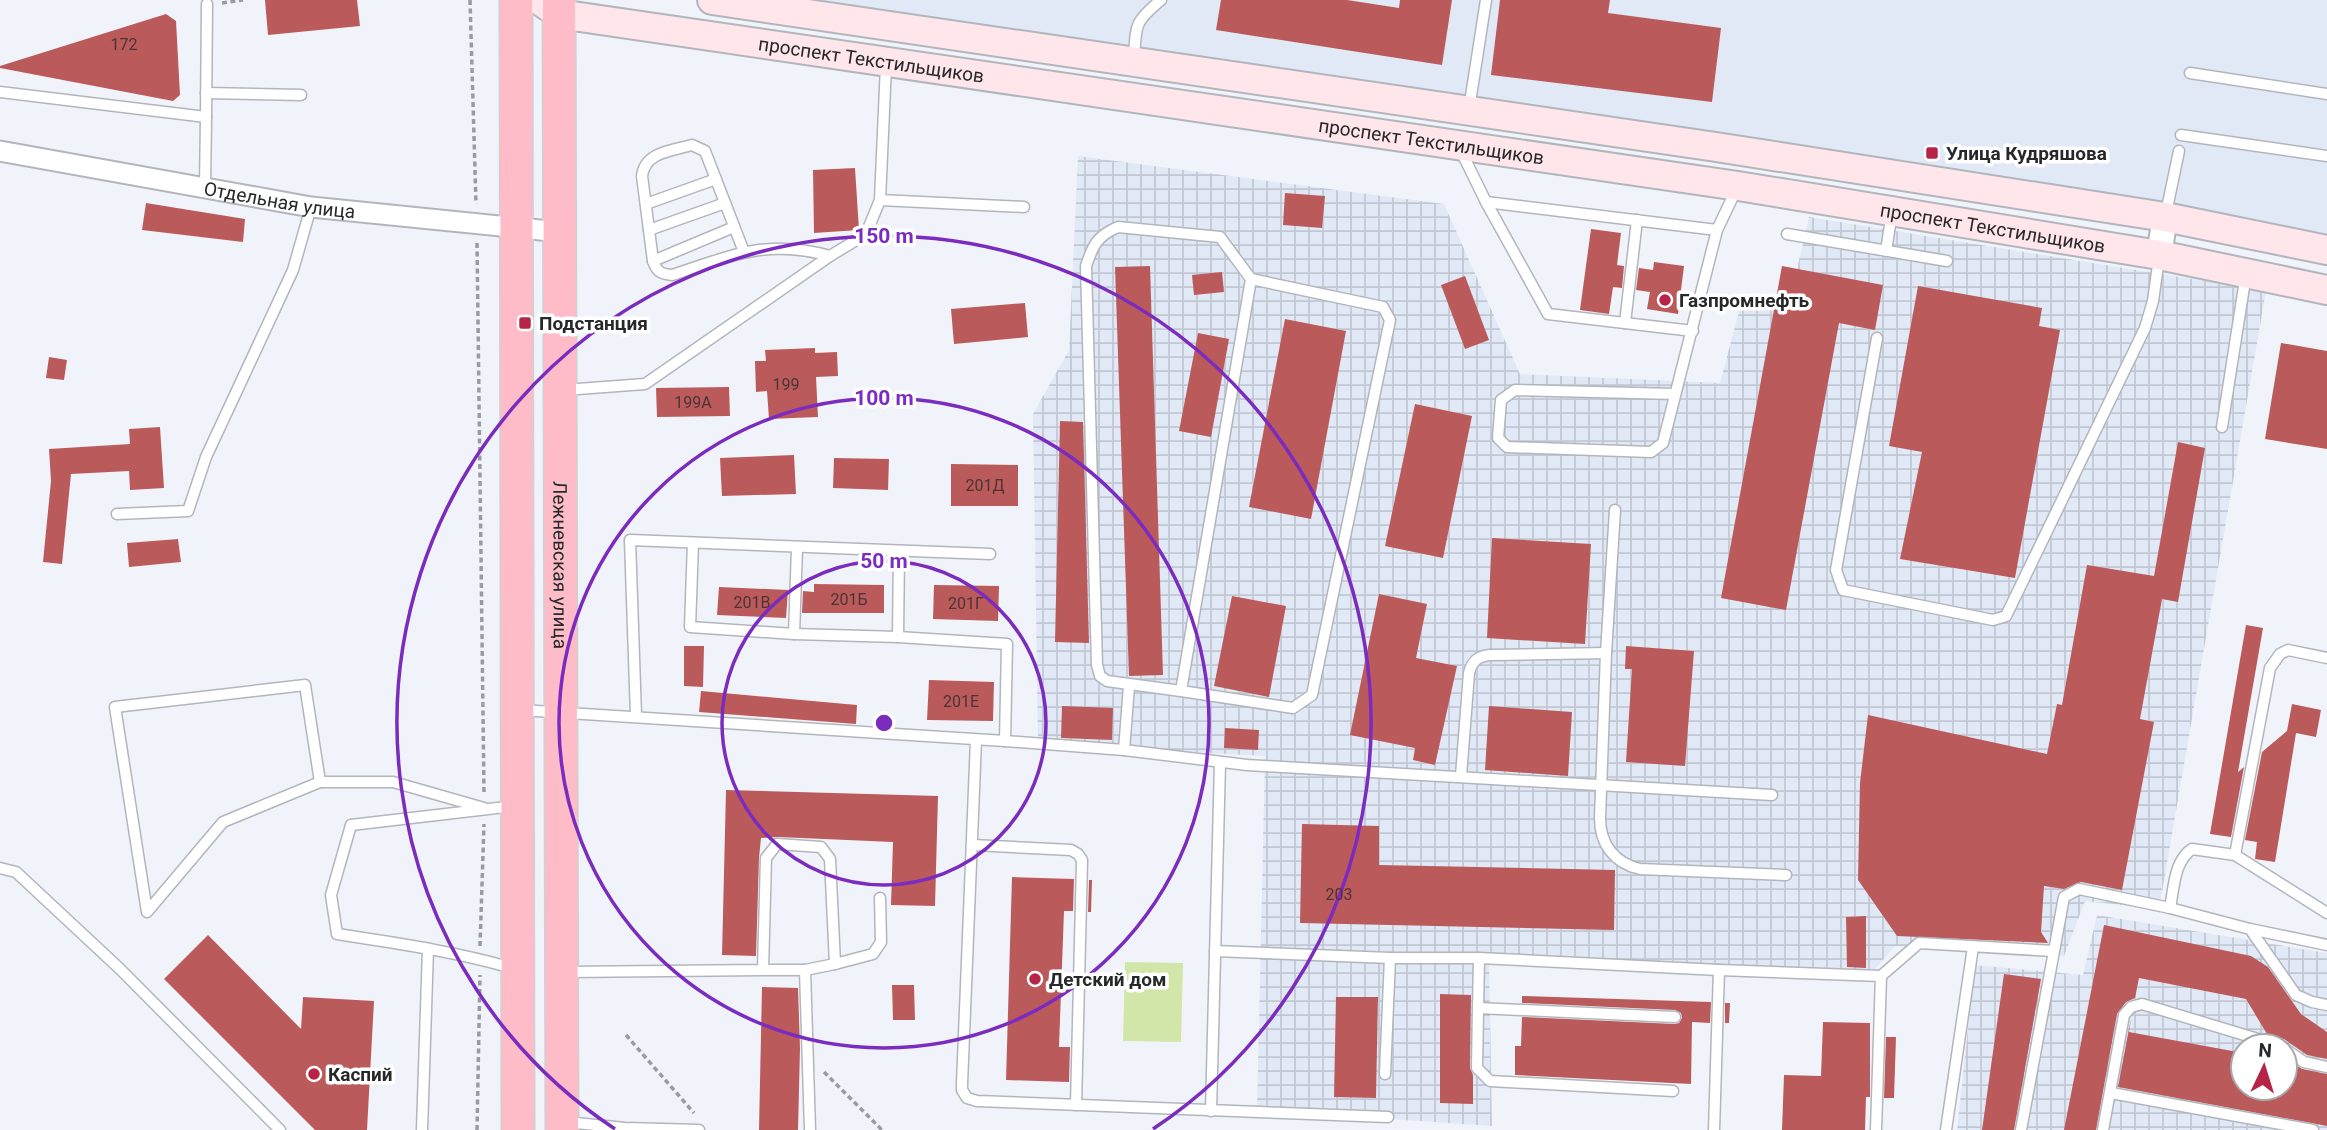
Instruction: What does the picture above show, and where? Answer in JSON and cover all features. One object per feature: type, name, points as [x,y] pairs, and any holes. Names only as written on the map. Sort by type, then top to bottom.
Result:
[{"type":"highway","points":[[516,0],[519,1130]]},
{"type":"highway","name":"Лежневская улица","points":[[552,5],[560,232],[562,1126]]},
{"type":"main road","name":"проспект Текстильщиков","points":[[712,0],[1468,113],[1716,147],[2165,217],[2327,250]]},
{"type":"main road","name":"проспект Текстильщиков","points":[[552,5],[886,61],[1738,186],[2159,256],[2327,290]]},
{"type":"street","name":"Отдельная улица","points":[[0,151],[311,207],[518,230],[560,232]]},
{"type":"street","points":[[2159,256],[2165,217]]},
{"type":"lane","points":[[1134,62],[1136,26],[1143,14],[1161,0]]},
{"type":"lane","points":[[1468,113],[1486,0]]},
{"type":"lane","points":[[205,187],[207,4]]},
{"type":"lane","points":[[561,391],[645,384],[866,234],[880,200],[886,61]]},
{"type":"lane","points":[[2190,73],[2327,94]]},
{"type":"lane","points":[[0,92],[206,117]]},
{"type":"lane","points":[[206,93],[301,95]]},
{"type":"lane","points":[[2181,135],[2327,156]]},
{"type":"lane","points":[[744,252],[705,151],[692,145],[652,156],[643,166],[642,176],[653,261],[662,274],[672,275],[744,252],[774,247],[807,249],[831,256]]},
{"type":"lane","points":[[1458,145],[1486,202],[1548,313],[1693,331]]},
{"type":"lane","points":[[2165,217],[2179,151]]},
{"type":"lane","points":[[646,204],[716,179]]},
{"type":"lane","points":[[1675,394],[1515,390],[1501,400],[1498,438],[1507,447],[1651,452],[1663,443],[1717,230],[1738,186]]},
{"type":"lane","points":[[880,200],[1024,207]]},
{"type":"lane","points":[[1486,202],[1717,230]]},
{"type":"lane","points":[[649,230],[725,203]]},
{"type":"lane","points":[[117,514],[188,511],[206,457],[293,270],[311,207]]},
{"type":"lane","points":[[1886,251],[1892,211]]},
{"type":"lane","points":[[1625,323],[1637,220]]},
{"type":"lane","points":[[653,261],[734,227]]},
{"type":"lane","points":[[1118,227],[1220,237],[1251,279],[1383,307],[1390,320],[1312,695],[1293,708],[1107,681],[1100,676],[1097,665],[1086,266],[1091,250],[1103,234],[1118,227]]},
{"type":"lane","points":[[1787,234],[1947,261]]},
{"type":"lane","points":[[1877,338],[1836,570],[1843,590],[1993,620],[2006,616],[2145,328],[2153,301],[2159,256]]},
{"type":"lane","points":[[2222,427],[2246,274]]},
{"type":"lane","points":[[1181,691],[1251,279]]},
{"type":"lane","points":[[1615,510],[1606,653],[1602,836],[1610,851],[1623,863],[1640,869],[1786,875]]},
{"type":"lane","points":[[636,716],[630,540],[990,554]]},
{"type":"lane","points":[[693,543],[690,627],[1007,644],[1005,741]]},
{"type":"lane","points":[[794,634],[797,548]]},
{"type":"lane","points":[[898,637],[899,551]]},
{"type":"lane","points":[[2235,855],[2270,668],[2280,654],[2288,650],[2327,658]]},
{"type":"lane","points":[[1461,776],[1469,673],[1474,662],[1490,654],[1606,653]]},
{"type":"lane","points":[[320,782],[304,685],[115,707],[147,912],[223,822],[320,782],[393,782],[484,808]]},
{"type":"lane","points":[[1124,750],[1129,685]]},
{"type":"lane","points":[[517,709],[1124,750],[1220,763],[1772,795]]},
{"type":"lane","points":[[976,740],[962,1090],[964,1094],[972,1100],[1388,1117]]},
{"type":"lane","points":[[1210,1111],[1220,763]]},
{"type":"lane","points":[[518,806],[351,825],[331,895],[337,934],[480,959],[518,970]]},
{"type":"lane","points":[[763,970],[766,858],[777,844],[821,847],[831,859],[835,964]]},
{"type":"lane","points":[[973,845],[1071,850],[1082,860],[1076,1105]]},
{"type":"lane","points":[[2170,908],[2180,860],[2192,849],[2235,855],[2327,914]]},
{"type":"lane","points":[[0,868],[16,872],[110,961],[279,1130]]},
{"type":"lane","points":[[2021,1130],[2064,897],[2079,889],[2327,945]]},
{"type":"lane","points":[[562,972],[805,970],[835,964],[873,954],[881,942],[880,898]]},
{"type":"lane","points":[[2250,929],[2296,995],[2327,1005]]},
{"type":"lane","points":[[1215,951],[1390,958],[1479,958],[1881,975],[1919,943],[2053,951]]},
{"type":"lane","points":[[1946,1130],[1973,947]]},
{"type":"lane","points":[[422,1130],[428,949]]},
{"type":"lane","points":[[1385,1074],[1390,958]]},
{"type":"lane","points":[[1479,958],[1477,1068],[1490,1081],[1673,1091]]},
{"type":"lane","points":[[805,970],[810,1130]]},
{"type":"lane","points":[[1714,1130],[1719,970]]},
{"type":"lane","points":[[1876,1130],[1881,975]]},
{"type":"lane","points":[[2103,1130],[2124,1015],[2132,1007],[2142,1004],[2234,1032]]},
{"type":"lane","points":[[1478,1008],[1675,1017]]},
{"type":"lane","points":[[2299,1058],[2327,1067]]},
{"type":"lane","points":[[2111,1093],[2313,1130]]},
{"type":"lane","points":[[562,1126],[608,1128],[699,1125]]},
{"type":"path","points":[[207,4],[243,0]]},
{"type":"path","points":[[470,0],[477,225],[484,808],[477,1130]]},
{"type":"path","points":[[626,1035],[699,1125]]},
{"type":"path","points":[[808,1055],[882,1130]]},
{"type":"shaded area","points":[[778,0],[2327,0],[2327,249]]},
{"type":"shaded area","points":[[1078,156],[1444,204],[1520,374],[1720,383],[1742,300],[1789,304],[1809,217],[2266,291],[2159,909],[2085,901],[2064,956],[1895,946],[1869,976],[1489,958],[1492,1126],[1257,1110],[1265,756],[1038,744],[1033,414],[1069,350]]},
{"type":"shaded area","points":[[2097,915],[2327,953],[2327,1130],[1957,1130],[1975,965],[2083,975]]},
{"type":"green space","points":[[1125,962],[1183,963],[1181,1042],[1123,1041]]},
{"type":"building","points":[[265,0],[357,0],[360,26],[268,35]]},
{"type":"building","points":[[1221,0],[1347,0],[1399,8],[1400,0],[1452,0],[1442,65],[1216,30]]},
{"type":"building","points":[[1500,0],[1610,0],[1608,13],[1721,28],[1712,102],[1491,75]]},
{"type":"building","points":[[166,14],[176,21],[180,95],[173,101],[0,68],[0,66]]},
{"type":"building","points":[[855,168],[859,230],[814,233],[813,170]]},
{"type":"building","points":[[1285,193],[1325,196],[1322,228],[1283,225]]},
{"type":"building","points":[[146,203],[245,219],[243,242],[142,230]]},
{"type":"building","points":[[1591,229],[1621,233],[1617,265],[1624,266],[1622,288],[1613,287],[1609,314],[1580,310]]},
{"type":"building","points":[[1654,262],[1684,266],[1678,314],[1647,309],[1650,292],[1636,290],[1639,268],[1653,270]]},
{"type":"building","points":[[1150,266],[1163,675],[1129,676],[1115,267]]},
{"type":"building","points":[[1782,266],[1883,285],[1875,330],[1839,323],[1786,610],[1721,598]]},
{"type":"building","points":[[1222,272],[1224,292],[1194,295],[1192,275]]},
{"type":"building","points":[[1465,276],[1489,340],[1465,349],[1441,285]]},
{"type":"building","points":[[1918,286],[2042,308],[2039,326],[2060,330],[2015,578],[1900,559],[1922,452],[1889,446]]},
{"type":"building","points":[[1025,303],[1028,337],[954,344],[951,309]]},
{"type":"building","points":[[1285,319],[1346,331],[1311,519],[1249,507]]},
{"type":"building","points":[[1198,333],[1229,339],[1211,437],[1179,431]]},
{"type":"building","points":[[2281,343],[2327,351],[2327,449],[2265,439]]},
{"type":"building","points":[[815,348],[815,353],[837,352],[838,376],[816,377],[818,417],[769,419],[767,391],[756,392],[755,361],[766,361],[765,350]]},
{"type":"building","points":[[49,357],[67,360],[64,380],[46,378]]},
{"type":"building","points":[[729,387],[730,416],[657,417],[656,388]]},
{"type":"building","points":[[1415,404],[1472,416],[1443,558],[1385,546]]},
{"type":"building","points":[[1060,421],[1083,422],[1089,643],[1055,642]]},
{"type":"building","points":[[160,427],[164,488],[130,490],[129,471],[71,474],[62,564],[43,562],[51,481],[49,449],[130,444],[129,429]]},
{"type":"building","points":[[2178,442],[2205,448],[2178,602],[2162,599],[2140,719],[2154,722],[2122,890],[2081,882],[2064,889],[2044,886],[2041,932],[2048,943],[1897,936],[1858,880],[1860,783],[1868,715],[2047,754],[2057,704],[2062,705],[2087,565],[2154,576]]},
{"type":"building","points":[[794,455],[796,494],[722,496],[720,458]]},
{"type":"building","points":[[834,458],[889,459],[888,490],[833,488]]},
{"type":"building","points":[[951,464],[1018,465],[1018,506],[951,506]]},
{"type":"building","points":[[1492,538],[1591,544],[1585,644],[1487,638]]},
{"type":"building","points":[[178,539],[181,562],[129,567],[127,543]]},
{"type":"building","points":[[814,584],[884,585],[884,613],[802,613],[803,591],[814,592]]},
{"type":"building","points":[[934,585],[999,586],[998,621],[933,619]]},
{"type":"building","points":[[719,587],[788,590],[786,618],[717,615]]},
{"type":"building","points":[[1379,594],[1427,604],[1416,658],[1457,666],[1435,765],[1413,760],[1415,748],[1350,735]]},
{"type":"building","points":[[1232,596],[1286,606],[1269,697],[1214,686]]},
{"type":"building","points":[[2246,625],[2263,628],[2238,772],[2244,767],[2231,837],[2210,834]]},
{"type":"building","points":[[684,646],[704,646],[703,687],[684,686]]},
{"type":"building","points":[[1626,646],[1694,651],[1685,766],[1626,762],[1632,669],[1625,669]]},
{"type":"building","points":[[929,680],[994,682],[993,721],[927,720]]},
{"type":"building","points":[[701,691],[857,705],[856,724],[699,712]]},
{"type":"building","points":[[2292,704],[2321,710],[2316,737],[2296,733],[2275,862],[2255,859],[2257,842],[2245,840],[2262,752],[2287,731]]},
{"type":"building","points":[[1062,706],[1113,708],[1112,740],[1061,738]]},
{"type":"building","points":[[1489,706],[1572,712],[1568,776],[1485,770]]},
{"type":"building","points":[[1225,728],[1259,730],[1258,750],[1224,748]]},
{"type":"building","points":[[726,790],[938,796],[935,906],[891,905],[893,842],[761,838],[756,956],[722,955]]},
{"type":"building","points":[[1302,824],[1379,826],[1379,865],[1615,870],[1614,930],[1300,923]]},
{"type":"building","name":"Детский дом","points":[[1012,877],[1074,879],[1073,911],[1064,911],[1059,1047],[1070,1047],[1069,1082],[1006,1080]]},
{"type":"building","points":[[1089,880],[1092,880],[1091,912],[1088,912]]},
{"type":"building","points":[[1866,916],[1866,968],[1847,967],[1846,917]]},
{"type":"building","points":[[2104,925],[2251,956],[2268,967],[2301,1014],[2327,1032],[2327,1059],[2307,1055],[2299,1049],[2299,1032],[2266,1032],[2246,999],[2139,978],[2135,998],[2126,1002],[2117,1014],[2096,1130],[2064,1130]]},
{"type":"building","name":"Каспий","points":[[208,935],[301,1029],[303,997],[374,1001],[367,1130],[315,1130],[164,979]]},
{"type":"building","points":[[2004,974],[2041,979],[2014,1130],[1982,1130]]},
{"type":"building","points":[[892,985],[914,985],[915,1020],[893,1020]]},
{"type":"building","points":[[762,987],[798,988],[798,1130],[759,1130]]},
{"type":"building","points":[[1440,994],[1471,995],[1470,1068],[1473,1075],[1473,1104],[1440,1103]]},
{"type":"building","points":[[1522,996],[1711,1002],[1710,1023],[1692,1022],[1691,1084],[1515,1075],[1515,1046],[1521,1046],[1522,1017],[1675,1024],[1682,1018],[1681,1013],[1675,1010],[1522,1003]]},
{"type":"building","points":[[1336,997],[1378,997],[1376,1098],[1334,1097]]},
{"type":"building","points":[[1725,1003],[1730,1003],[1729,1023],[1725,1023]]},
{"type":"building","points":[[2131,1018],[2129,1032],[2229,1050],[2229,1102],[2299,1102],[2299,1067],[2327,1074],[2327,1126],[2118,1087]]},
{"type":"building","points":[[1823,1022],[1870,1023],[1870,1097],[1866,1097],[1865,1130],[1782,1130],[1784,1075],[1821,1076]]},
{"type":"building","points":[[1886,1037],[1896,1037],[1894,1098],[1884,1098]]},
{"type":"place","name":"Улица Кудряшова","points":[[1932,153]]},
{"type":"place","name":"Газпромнефть","points":[[1665,300]]},
{"type":"place","name":"Подстанция","points":[[525,323]]},
{"type":"place","name":"Детский дом","points":[[1035,979]]},
{"type":"place","name":"Каспий","points":[[314,1074]]}]
